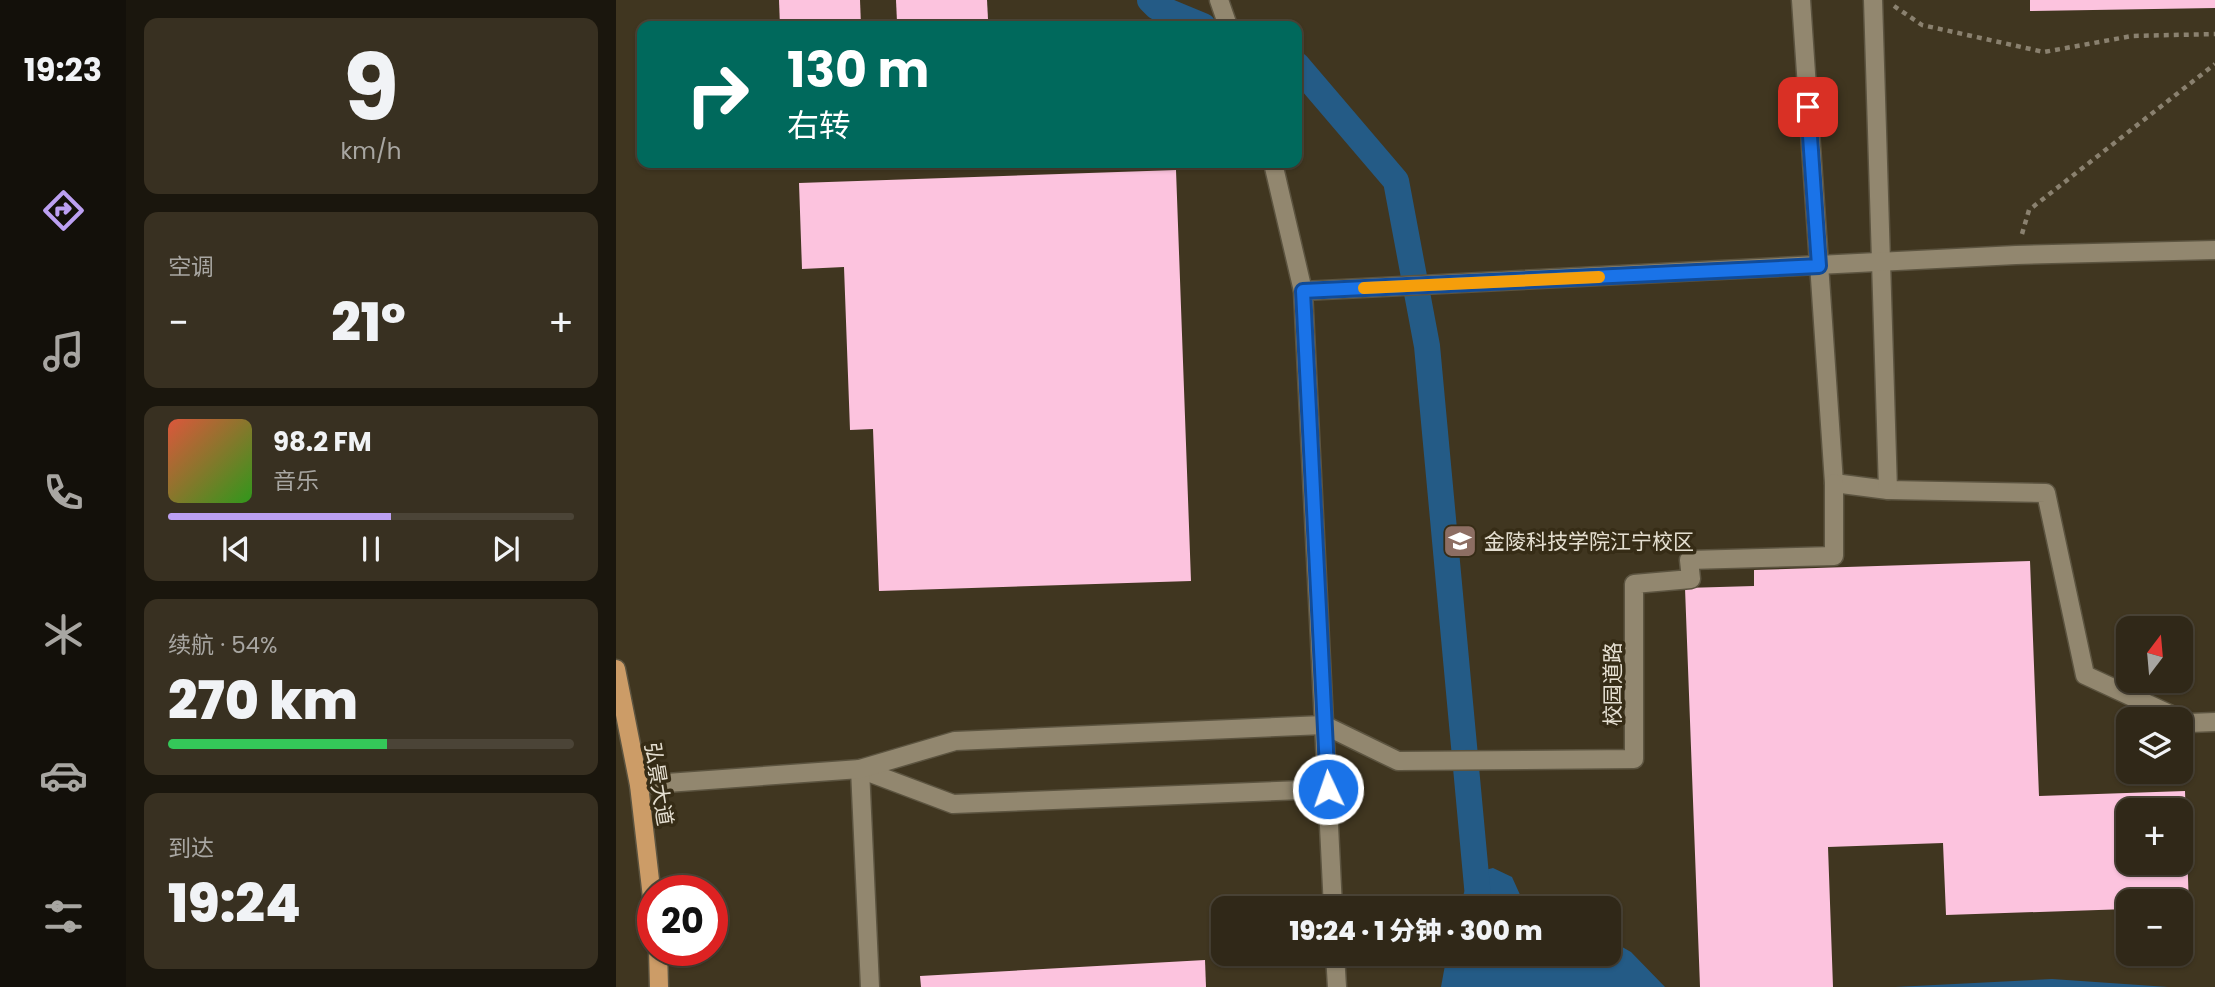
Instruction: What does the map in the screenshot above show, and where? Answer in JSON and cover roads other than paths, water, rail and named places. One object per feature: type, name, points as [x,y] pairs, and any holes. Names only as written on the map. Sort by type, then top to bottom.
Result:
[{"type":"main road","name":"弘景大道","points":[[616,669],[639,785],[649,875]]},
{"type":"main road","points":[[658,966],[659,987]]},
{"type":"street","points":[[1219,0],[1226,21]]},
{"type":"street","name":"校园道路","points":[[1324,725],[1398,761],[1634,758],[1634,584],[1691,579],[1689,560],[1833,556],[1834,483],[1801,0]]},
{"type":"street","points":[[1874,0],[1888,490]]},
{"type":"street","points":[[1274,168],[1303,291],[1332,896]]},
{"type":"street","points":[[1303,291],[2016,255],[2215,250]]},
{"type":"street","points":[[1834,483],[1888,490],[2046,493],[2085,676],[2153,707]]},
{"type":"street","points":[[2193,723],[2215,722]]},
{"type":"street","points":[[639,785],[860,769],[955,741],[1324,725]]},
{"type":"street","points":[[860,769],[953,804],[1328,789]]},
{"type":"street","points":[[860,769],[870,987]]},
{"type":"street","points":[[1336,966],[1337,987]]},
{"type":"water","points":[[1493,868],[1512,877],[1521,896],[1463,896],[1474,878]]},
{"type":"water","points":[[1621,946],[1631,952],[1665,987],[1441,987],[1445,966],[1621,966]]},
{"type":"water","points":[[2052,979],[2168,987],[1895,987]]},
{"type":"waterway","points":[[1150,0],[1157,7],[1191,21]]},
{"type":"waterway","points":[[1302,71],[1396,181],[1427,346],[1478,896]]},
{"type":"place","name":"金陵科技学院江宁校区","points":[[1460,541]]}]
